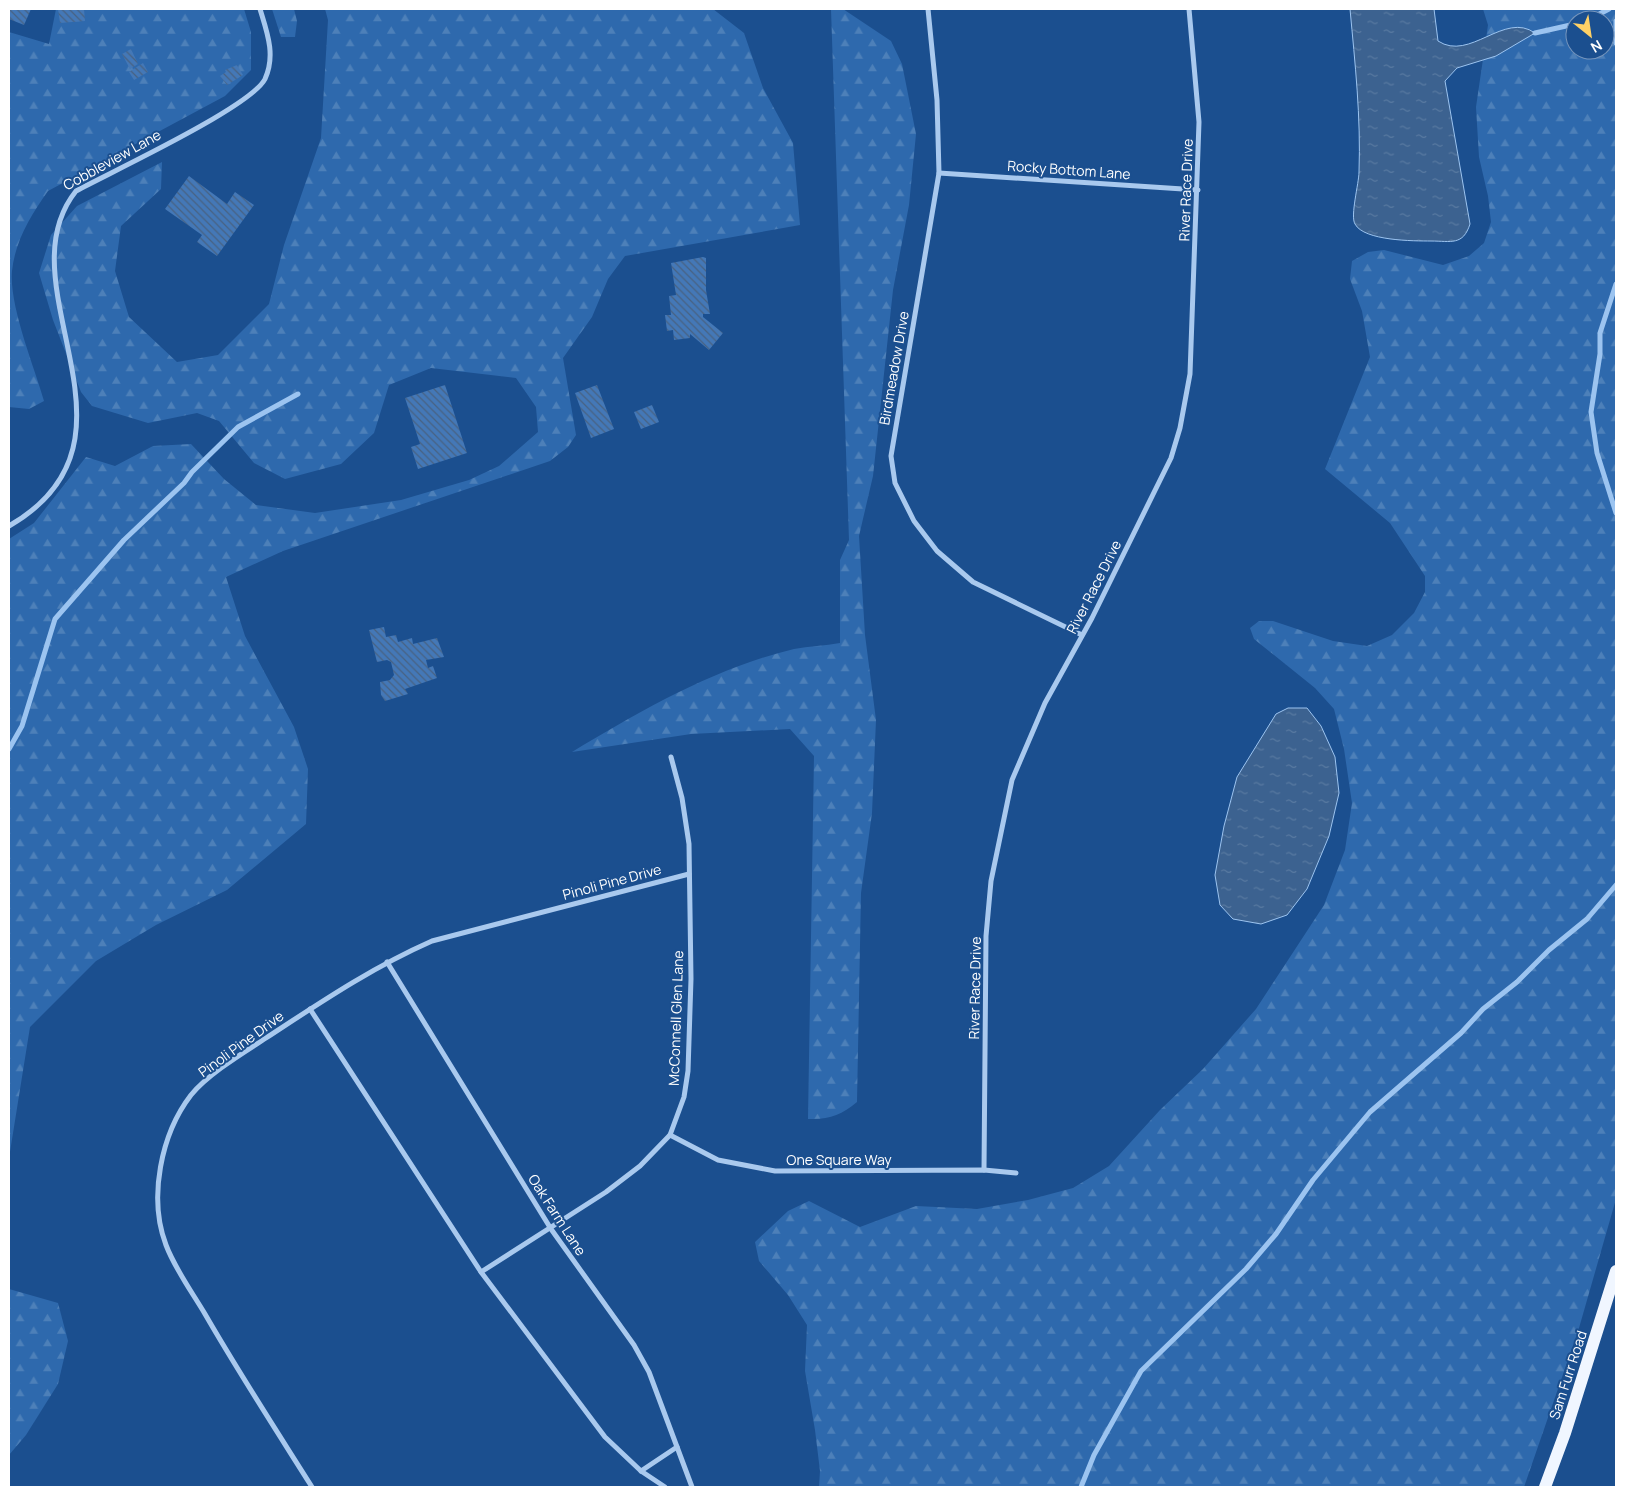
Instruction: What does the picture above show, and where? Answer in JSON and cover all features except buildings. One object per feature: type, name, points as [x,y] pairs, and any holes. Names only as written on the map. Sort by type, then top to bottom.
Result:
[{"type":"main road","name":"Sam Furr Road","points":[[1545,1487],[1565,1433],[1616,1271]]},
{"type":"street","name":"Cobbleview Lane","points":[[65,198],[224,112],[254,91],[264,81],[270,59],[271,45],[260,9]]},
{"type":"street","name":"Birdmeadow Drive","points":[[928,9],[937,100],[939,173],[891,456],[895,483],[914,521],[937,551],[973,582],[1082,635]]},
{"type":"street","name":"River Race Drive","points":[[984,1170],[986,936],[991,881],[1012,780],[1044,704],[1082,635],[1171,458],[1180,428],[1190,374],[1199,122],[1189,9]]},
{"type":"street","name":"Rocky Bottom Lane","points":[[939,173],[1198,190]]},
{"type":"street","points":[[9,526],[29,512],[41,499],[52,484],[61,458]]},
{"type":"street","name":"McConnell Glen Lane","points":[[481,1272],[606,1192],[640,1166],[670,1135],[684,1097],[688,1071],[691,979],[689,874],[685,814],[671,757]]},
{"type":"street","name":"Pinoli Pine Drive","points":[[312,1487],[220,1340],[166,1246],[159,1220],[158,1190],[170,1132],[192,1094],[229,1063],[350,982],[432,941],[689,874]]},
{"type":"street","name":"Oak Farm Lane","points":[[387,962],[550,1229],[634,1345],[648,1372],[692,1487]]},
{"type":"street","points":[[310,1009],[481,1272],[605,1436],[641,1471],[665,1487]]},
{"type":"street","name":"One Square Way","points":[[670,1135],[718,1160],[775,1172],[984,1170],[1016,1173]]},
{"type":"street","points":[[641,1471],[677,1447]]},
{"type":"green space","points":[[56,9],[244,9],[251,32],[251,70],[225,96],[48,191],[42,200],[20,239],[12,271],[14,301],[18,318],[44,401],[29,409],[9,407],[9,32],[49,44]]},
{"type":"green space","points":[[272,9],[294,9],[297,21],[295,37],[281,37]]},
{"type":"green space","points":[[325,9],[713,9],[744,33],[763,88],[793,143],[800,225],[625,256],[608,279],[592,317],[563,358],[576,435],[568,447],[550,461],[283,551],[226,577],[245,636],[294,727],[308,769],[306,824],[227,890],[156,925],[96,961],[30,1027],[9,1158],[9,539],[34,523],[86,457],[115,466],[153,446],[191,444],[224,479],[256,505],[315,513],[401,500],[469,480],[499,466],[538,432],[536,407],[516,378],[431,368],[389,385],[374,433],[341,464],[285,479],[254,463],[219,421],[197,413],[148,423],[92,406],[81,392],[53,320],[39,273],[51,235],[77,206],[162,162],[161,189],[121,226],[115,271],[129,317],[177,362],[218,355],[269,304],[284,245],[321,138],[328,20]]},
{"type":"green space","points":[[831,9],[843,9],[891,41],[902,64],[916,134],[909,205],[893,290],[873,476],[859,536],[865,635],[876,720],[872,813],[861,893],[857,1102],[834,1116],[822,1119],[808,1119],[814,756],[790,729],[691,734],[572,752],[652,706],[736,667],[794,649],[840,643],[840,560],[849,540]]},
{"type":"green space","points":[[1483,9],[1616,9],[1616,1199],[1579,1328],[1524,1487],[819,1487],[820,1471],[805,1371],[807,1325],[788,1295],[759,1261],[755,1242],[788,1211],[809,1201],[860,1227],[916,1206],[977,1209],[1028,1200],[1073,1188],[1109,1166],[1160,1110],[1203,1069],[1256,1009],[1324,905],[1345,850],[1352,803],[1344,749],[1334,709],[1315,688],[1254,639],[1250,628],[1259,621],[1273,621],[1333,641],[1367,646],[1392,635],[1414,613],[1425,592],[1425,576],[1390,523],[1325,469],[1370,357],[1362,311],[1350,279],[1352,261],[1368,252],[1384,250],[1443,265],[1469,256],[1484,243],[1491,222],[1488,196],[1479,157],[1476,107],[1488,25]]},
{"type":"green space","points":[[9,1289],[58,1303],[68,1341],[58,1384],[26,1435],[9,1455]]},
{"type":"water","points":[[1350,9],[1434,9],[1438,41],[1450,46],[1462,46],[1511,28],[1523,28],[1535,33],[1496,56],[1457,68],[1445,81],[1470,224],[1464,236],[1460,239],[1455,241],[1413,241],[1390,239],[1368,234],[1360,230],[1355,224],[1354,214],[1359,172],[1359,131]]},
{"type":"water","points":[[1288,708],[1307,708],[1321,726],[1335,757],[1339,793],[1329,836],[1307,889],[1287,915],[1261,924],[1233,919],[1220,905],[1215,875],[1224,826],[1237,777],[1276,714]]},
{"type":"waterway","points":[[1616,21],[1616,43]]},
{"type":"waterway","points":[[1535,33],[1565,26]]},
{"type":"waterway","points":[[1616,284],[1600,333],[1600,354],[1591,412],[1597,453],[1616,513]]},
{"type":"waterway","points":[[9,749],[22,726],[55,619],[124,540],[184,483],[192,472],[238,427],[298,394]]},
{"type":"waterway","points":[[1081,1487],[1094,1455],[1141,1371],[1246,1269],[1276,1234],[1313,1180],[1370,1112],[1461,1033],[1483,1009],[1517,982],[1549,950],[1587,919],[1616,885]]}]
